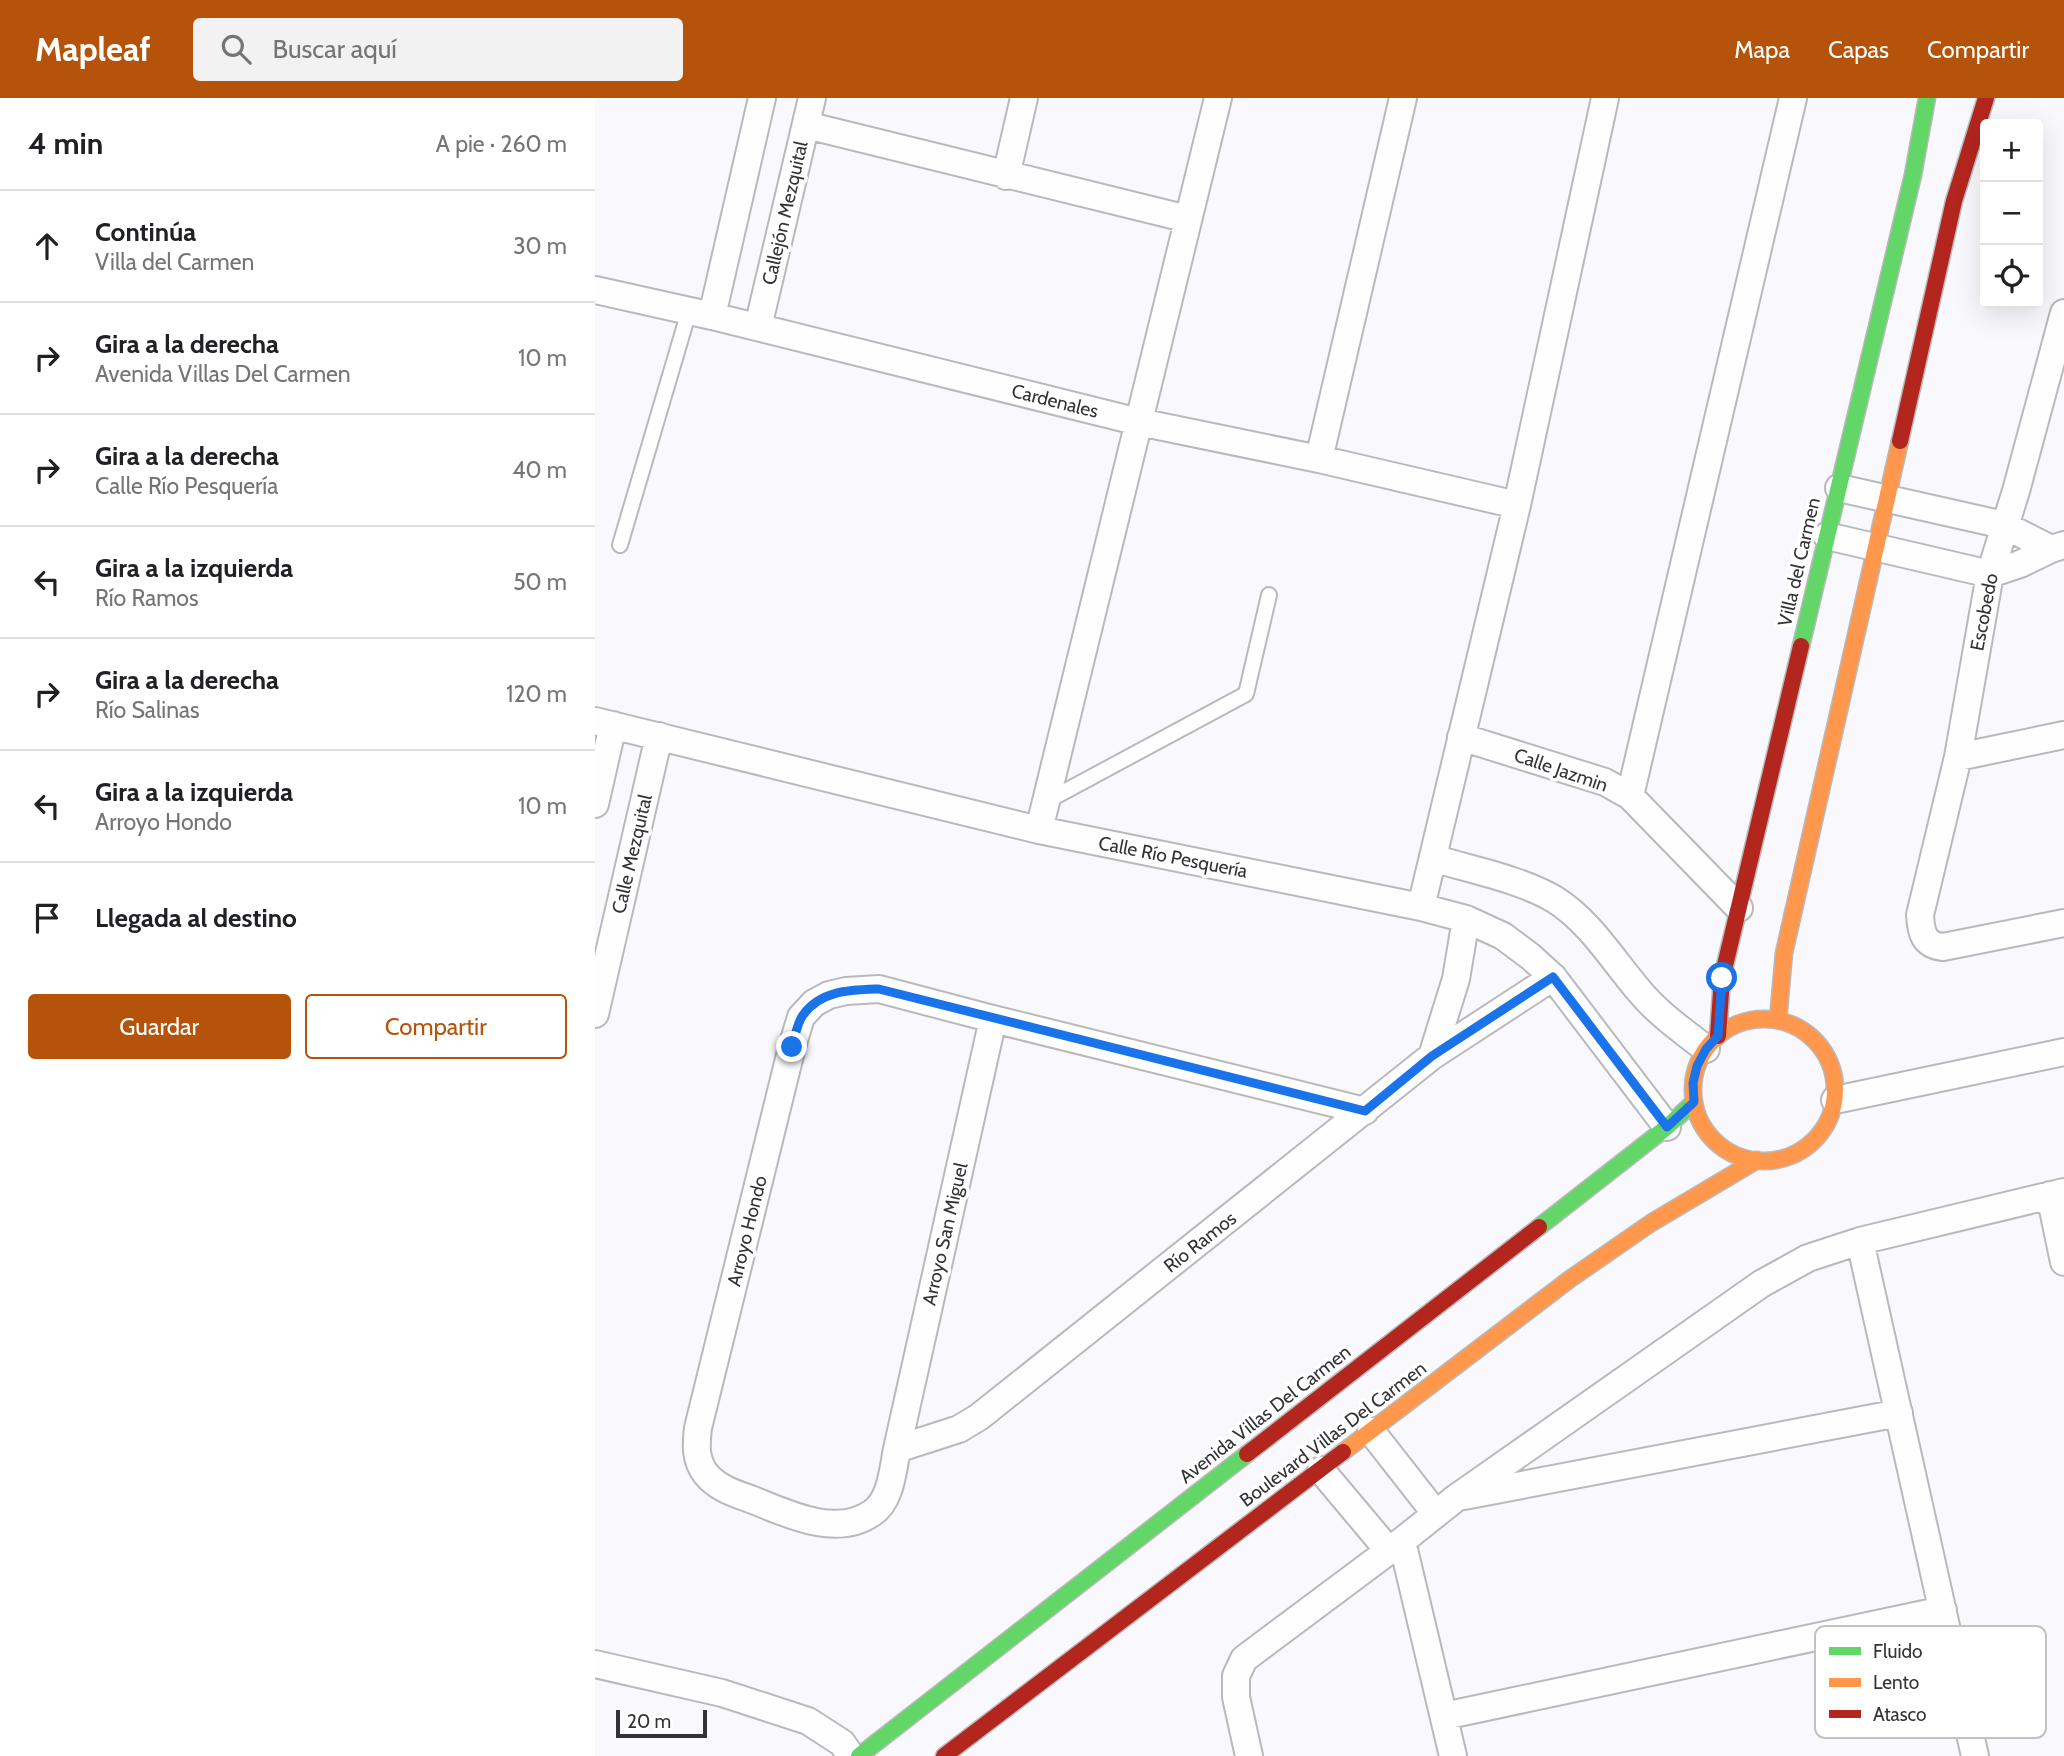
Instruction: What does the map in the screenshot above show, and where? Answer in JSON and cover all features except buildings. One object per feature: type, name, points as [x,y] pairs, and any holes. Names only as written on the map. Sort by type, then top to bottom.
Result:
[{"type":"street","points":[[700,313],[762,98]]},
{"type":"street","name":"Callejón Mezquital","points":[[758,327],[812,98]]},
{"type":"street","points":[[1006,176],[1024,98]]},
{"type":"street","points":[[1039,830],[1218,98]]},
{"type":"street","points":[[1319,459],[1403,98]]},
{"type":"street","points":[[1421,907],[1517,505],[1605,98]]},
{"type":"street","points":[[1630,796],[1793,98]]},
{"type":"street","name":"Villa del Carmen","points":[[1694,1102],[1695,1074],[1712,1042],[1722,978],[1913,175],[1927,98]]},
{"type":"street","points":[[1777,1020],[1784,953],[1875,547],[1954,201],[1986,98]]},
{"type":"street","points":[[806,125],[1188,219]]},
{"type":"street","name":"Cardenales","points":[[595,290],[758,327],[1139,422],[1319,459],[1517,505]]},
{"type":"street","name":"Escobedo","points":[[2064,313],[2061,338],[1990,574],[1958,757],[1920,915],[1920,928],[1926,941],[1933,946],[1943,947],[2064,923]]},
{"type":"street","points":[[1839,488],[2004,525],[2057,547]]},
{"type":"street","points":[[1827,536],[1990,574],[2057,547]]},
{"type":"street","points":[[595,804],[604,723]]},
{"type":"street","name":"Calle Río Pesquería","points":[[604,723],[1039,830],[1421,907],[1466,919],[1503,936],[1553,977],[1667,1127]]},
{"type":"street","points":[[1958,757],[2064,735]]},
{"type":"street","name":"Calle Mezquital","points":[[595,1014],[659,736]]},
{"type":"street","name":"Calle Jazmin","points":[[1461,737],[1605,782],[1630,796],[1739,908]]},
{"type":"street","points":[[1433,858],[1523,886],[1554,899],[1580,919],[1664,1017],[1712,1042],[1734,1026],[1751,1020],[1777,1020],[1810,1035],[1823,1048],[1833,1073],[1835,1100],[1826,1125],[1808,1146],[1793,1155],[1776,1160],[1739,1156],[1716,1141],[1699,1120],[1694,1102]]},
{"type":"street","points":[[1432,1056],[1457,979],[1466,919]]},
{"type":"street","name":"Río Ramos","points":[[898,1449],[935,1439],[979,1417],[1432,1056],[1553,977]]},
{"type":"street","name":"Arroyo Hondo","points":[[898,1449],[882,1504],[872,1514],[849,1521],[828,1523],[803,1520],[722,1488],[707,1476],[695,1446],[801,1017],[814,1003],[829,995],[879,989],[993,1019]]},
{"type":"street","points":[[993,1019],[1365,1111]]},
{"type":"street","name":"Arroyo San Miguel","points":[[898,1449],[993,1019]]},
{"type":"street","points":[[1835,1100],[2064,1052]]},
{"type":"street","name":"Avenida Villas Del Carmen","points":[[859,1756],[1667,1127],[1694,1102]]},
{"type":"street","name":"Boulevard Villas Del Carmen","points":[[944,1756],[1570,1279],[1651,1223],[1757,1160]]},
{"type":"street","points":[[1249,1756],[1236,1697],[1236,1676],[1244,1659],[1446,1506],[1762,1284],[1808,1258],[1860,1241],[2057,1193],[2064,1262]]},
{"type":"street","points":[[1860,1241],[1947,1626]]},
{"type":"street","points":[[1446,1506],[1899,1413]]},
{"type":"street","points":[[1371,1431],[1446,1506]]},
{"type":"street","points":[[1321,1470],[1395,1546],[1453,1756]]},
{"type":"street","points":[[1868,1626],[1943,1610]]},
{"type":"street","points":[[1444,1716],[1815,1637]]},
{"type":"street","points":[[595,1664],[722,1693],[789,1714],[827,1732],[842,1743],[851,1756]]},
{"type":"street","points":[[1971,1738],[1975,1756]]},
{"type":"lane","points":[[620,545],[700,313]]},
{"type":"lane","points":[[1046,802],[1245,694],[1269,595]]},
{"type":"traffic: fast","points":[[1801,646],[1913,175],[1927,98]]},
{"type":"traffic: fast","points":[[1539,1227],[1667,1127],[1694,1102]]},
{"type":"traffic: fast","points":[[859,1756],[1247,1454]]},
{"type":"traffic: slow","points":[[1778,1020],[1784,953],[1900,441]]},
{"type":"traffic: slow","points":[[1764,1019],[1791,1025],[1814,1040],[1829,1063],[1835,1090],[1829,1117],[1814,1140],[1791,1155],[1764,1161],[1737,1155],[1714,1140],[1699,1117],[1693,1090],[1699,1063],[1714,1040],[1737,1025],[1764,1019]]},
{"type":"traffic: slow","points":[[1343,1452],[1570,1279],[1651,1223],[1757,1160]]},
{"type":"traffic: jam","points":[[1900,441],[1954,201],[1986,98]]},
{"type":"traffic: jam","points":[[1718,1036],[1722,978],[1801,646]]},
{"type":"traffic: jam","points":[[1247,1454],[1539,1227]]},
{"type":"traffic: jam","points":[[944,1756],[1343,1452]]},
{"type":"route","points":[[792,1047],[801,1017],[814,1003],[829,995],[846,991],[879,989],[1365,1111],[1432,1056],[1553,977],[1667,1127],[1694,1102],[1693,1083],[1697,1066],[1706,1049],[1718,1036],[1722,978]]}]
